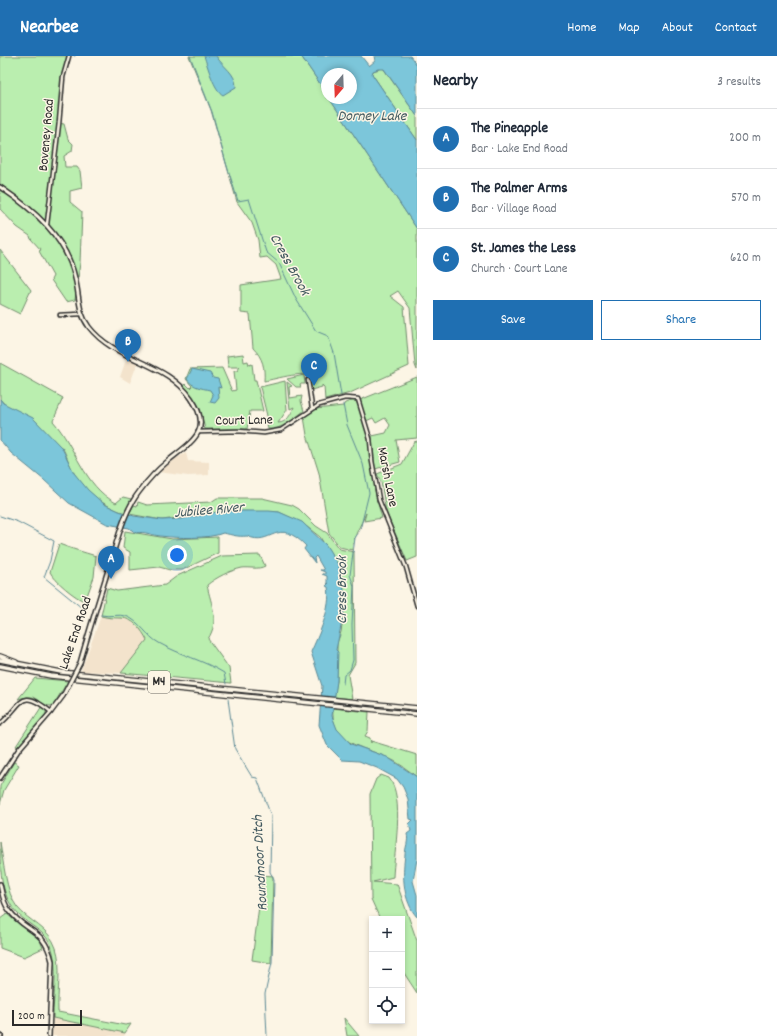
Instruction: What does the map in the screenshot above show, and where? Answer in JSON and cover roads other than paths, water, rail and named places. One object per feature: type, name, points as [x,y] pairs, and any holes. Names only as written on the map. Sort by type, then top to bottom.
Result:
[{"type":"highway","name":"M4","points":[[0,656],[32,667]]},
{"type":"highway","name":"M4","points":[[0,660],[32,667],[417,708]]},
{"type":"highway","name":"M4","points":[[0,666],[51,676],[417,714]]},
{"type":"main road","points":[[0,188],[43,220],[59,241],[72,268],[81,314],[89,328],[103,342],[174,379],[184,388],[197,408],[199,417],[198,432]]},
{"type":"main road","name":"Lake End Road","points":[[0,778],[19,749],[63,696],[80,663],[122,529],[128,512],[139,492],[169,460],[188,446],[198,432]]},
{"type":"main road","points":[[0,884],[8,910],[43,939],[50,953],[52,961],[49,1036]]},
{"type":"street","name":"Boveney Road","points":[[47,224],[63,77],[69,56]]},
{"type":"street","points":[[43,220],[48,217]]},
{"type":"street","points":[[60,315],[81,314]]},
{"type":"street","points":[[308,380],[312,408]]},
{"type":"street","name":"Court Lane","points":[[198,432],[238,431],[264,433],[281,430],[312,408],[346,398],[354,398]]},
{"type":"street","name":"Marsh Lane","points":[[354,398],[360,403],[370,439],[372,461],[379,500],[406,567],[417,606]]},
{"type":"street","points":[[0,724],[19,703],[28,699],[36,701],[51,712]]},
{"type":"water","points":[[204,56],[216,56],[232,74],[236,87],[223,95],[217,88],[212,78]]},
{"type":"water","name":"Dorney Lake","points":[[301,56],[361,56],[369,66],[375,61],[374,56],[410,56],[417,65],[417,116],[384,69],[373,71],[372,74],[417,140],[417,229],[333,104],[357,104],[357,68],[321,68],[321,85]]},
{"type":"water","points":[[192,369],[210,373],[213,378],[218,379],[221,388],[218,387],[219,398],[215,403],[210,402],[213,395],[210,390],[200,388],[189,382],[187,379]]},
{"type":"water","points":[[0,399],[3,403],[33,418],[62,448],[74,473],[88,490],[104,504],[119,511],[134,516],[162,520],[181,519],[217,512],[226,513],[228,511],[279,512],[302,522],[326,545],[339,566],[344,590],[345,607],[336,650],[338,652],[337,681],[332,716],[337,729],[351,744],[387,757],[417,777],[417,859],[413,881],[417,895],[417,917],[412,911],[406,896],[404,880],[405,852],[408,839],[407,834],[411,831],[409,824],[413,820],[410,819],[408,799],[403,787],[397,779],[377,768],[359,761],[342,760],[327,745],[319,725],[322,686],[311,652],[324,621],[329,595],[328,587],[326,586],[328,584],[327,576],[322,574],[325,574],[325,572],[320,570],[324,570],[316,556],[314,558],[315,563],[304,549],[306,546],[296,537],[288,533],[281,532],[255,539],[247,536],[223,533],[193,538],[160,536],[142,532],[136,533],[129,528],[107,524],[69,503],[11,453],[0,440]]},
{"type":"waterway","name":"Cress Brook","points":[[190,56],[212,112],[238,201],[249,199],[266,252],[279,263],[296,299],[316,331],[328,336],[334,353],[341,395]]},
{"type":"waterway","name":"Cress Brook","points":[[343,404],[347,425],[363,464],[369,493],[360,530],[355,538],[350,575],[354,586],[352,625],[353,660],[350,670],[344,675],[343,684]]},
{"type":"waterway","name":"Roundmoor Ditch","points":[[0,516],[18,522],[54,541],[50,561],[44,577],[82,608]]},
{"type":"waterway","name":"Roundmoor Ditch","points":[[101,615],[126,616],[140,625],[150,637],[159,643],[224,673],[226,684]]},
{"type":"waterway","name":"Roundmoor Ditch","points":[[228,699],[235,749],[252,777],[257,778],[271,816],[270,872],[274,879],[272,962],[265,994],[267,1036]]},
{"type":"place","name":"The Palmer Arms","points":[[128,362]]},
{"type":"place","name":"St. James the Less","points":[[314,386]]},
{"type":"place","name":"The Pineapple","points":[[111,579]]},
{"type":"water label","name":"Jubilee River","points":[[209,511]]}]
